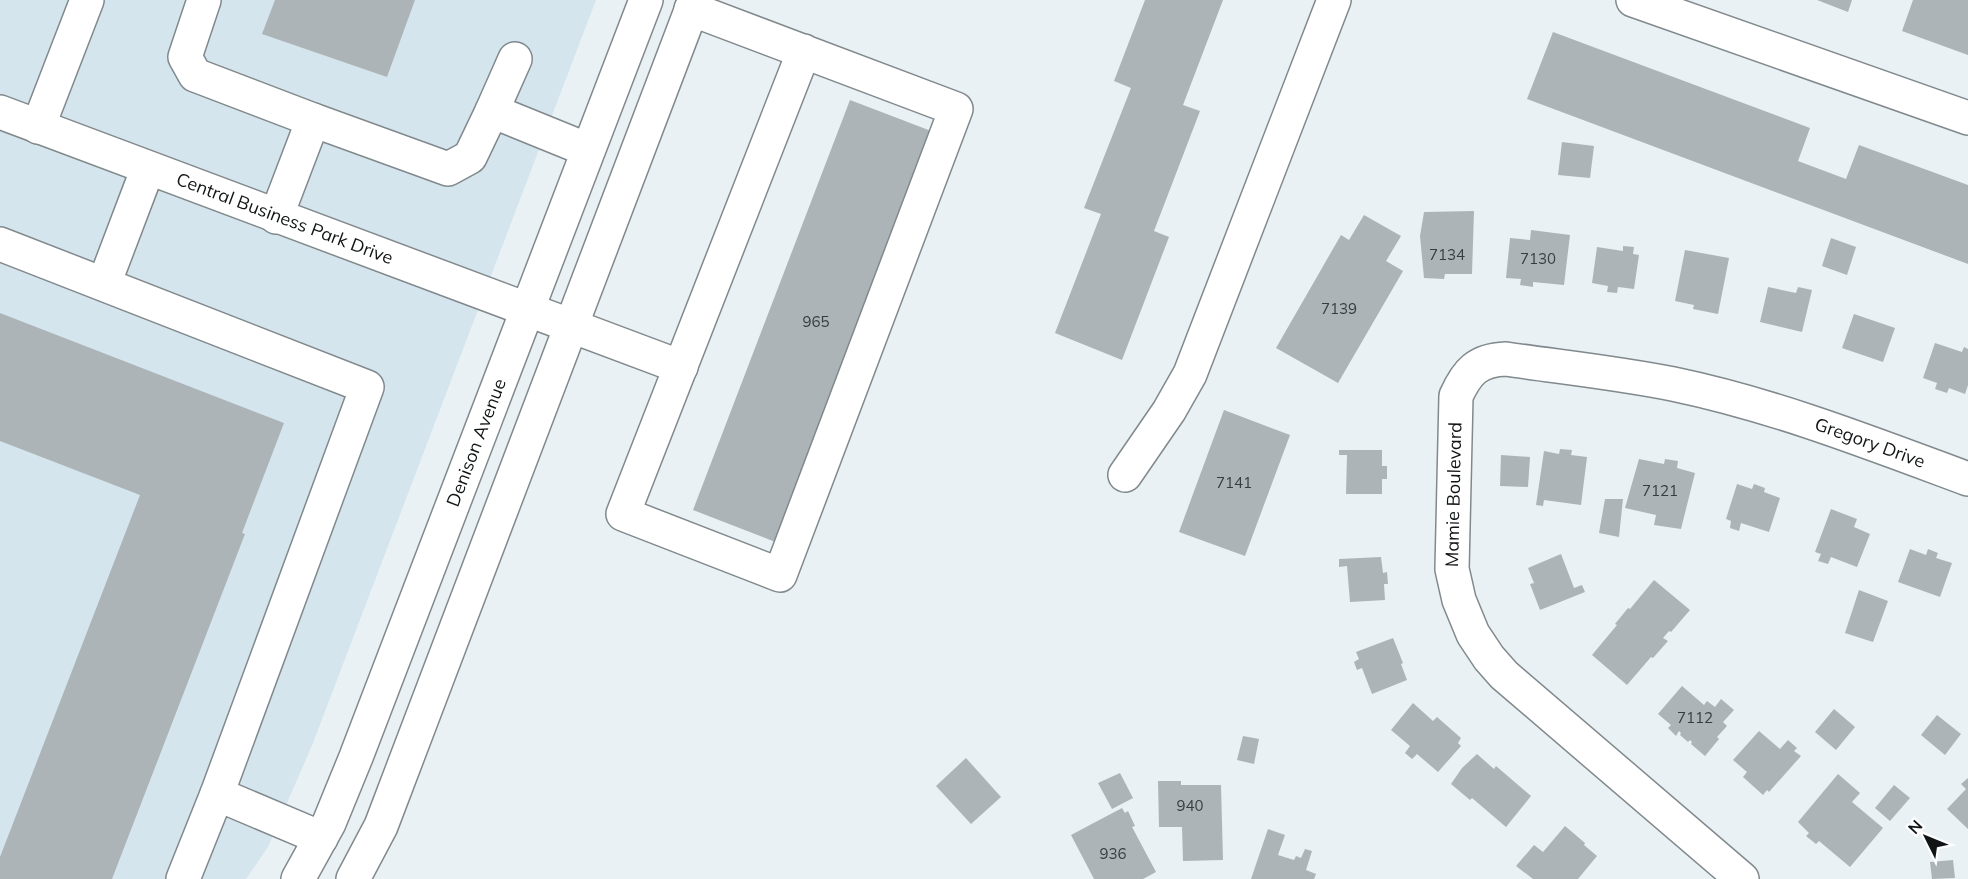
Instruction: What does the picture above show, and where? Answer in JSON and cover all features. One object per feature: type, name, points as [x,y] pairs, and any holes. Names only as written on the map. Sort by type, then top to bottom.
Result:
[{"type":"street","points":[[39,127],[87,0]]},
{"type":"street","points":[[204,0],[184,57],[195,75],[447,169],[470,157],[515,59]]},
{"type":"street","name":"Denison Avenue","points":[[298,879],[329,823],[356,758],[646,0]]},
{"type":"street","points":[[1125,475],[1169,411],[1190,374],[1334,0]]},
{"type":"street","points":[[1633,0],[1968,118]]},
{"type":"street","points":[[353,879],[381,826],[693,4],[804,51],[956,109],[780,575],[623,514],[804,51]]},
{"type":"street","points":[[492,111],[588,150]]},
{"type":"street","name":"Central Business Park Drive","points":[[0,112],[526,311],[681,367]]},
{"type":"street","points":[[276,217],[313,120]]},
{"type":"street","points":[[104,284],[148,168]]},
{"type":"street","points":[[0,244],[367,387],[217,794],[183,879]]},
{"type":"street","name":"Mamie Boulevard","points":[[1742,879],[1504,675],[1473,634],[1459,600],[1452,569],[1456,396],[1464,378],[1478,366],[1496,359],[1506,359],[1672,384],[1773,410]]},
{"type":"street","name":"Gregory Drive","points":[[1773,410],[1968,479]]},
{"type":"street","points":[[217,794],[321,838]]},
{"type":"shaded area","points":[[0,0],[596,0],[313,743],[268,847],[246,879],[0,879]]},
{"type":"building","points":[[275,0],[415,0],[387,77],[262,34]]},
{"type":"building","points":[[1145,0],[1223,0],[1183,105],[1200,111],[1154,231],[1169,237],[1122,360],[1055,333],[1101,214],[1084,208],[1131,88],[1114,81]]},
{"type":"building","points":[[1817,0],[1852,0],[1848,12]]},
{"type":"building","points":[[1913,0],[1968,0],[1968,55],[1902,31]]},
{"type":"building","points":[[1553,32],[1810,128],[1798,161],[1846,179],[1859,145],[1968,185],[1968,264],[1527,99]]},
{"type":"building","points":[[850,100],[939,134],[783,545],[693,510]]},
{"type":"building","points":[[1562,142],[1594,146],[1590,178],[1558,175]]},
{"type":"building","points":[[1474,211],[1472,274],[1445,274],[1444,279],[1424,278],[1420,236],[1424,212]]},
{"type":"building","points":[[1364,215],[1401,236],[1386,261],[1403,271],[1338,383],[1276,348],[1341,235],[1349,240]]},
{"type":"building","points":[[1531,230],[1570,235],[1564,285],[1533,282],[1533,287],[1520,285],[1521,279],[1506,278],[1510,238],[1530,240]]},
{"type":"building","points":[[1831,238],[1856,247],[1847,275],[1822,266]]},
{"type":"building","points":[[1623,246],[1634,247],[1633,254],[1639,255],[1634,289],[1618,287],[1617,293],[1607,292],[1608,286],[1592,283],[1597,247],[1623,251]]},
{"type":"building","points":[[1685,250],[1729,258],[1718,314],[1693,309],[1694,305],[1675,301]]},
{"type":"building","points":[[1768,287],[1796,293],[1798,287],[1812,290],[1802,332],[1760,322]]},
{"type":"building","points":[[0,313],[284,423],[242,533],[245,534],[112,879],[0,879],[0,857],[140,495],[0,441]]},
{"type":"building","points":[[1854,314],[1895,328],[1883,362],[1842,348]]},
{"type":"building","points":[[1935,343],[1962,352],[1964,347],[1968,349],[1968,385],[1965,394],[1949,388],[1947,393],[1935,389],[1937,383],[1923,378]]},
{"type":"building","points":[[1224,410],[1290,435],[1245,556],[1179,532]]},
{"type":"building","points":[[1560,449],[1572,450],[1571,455],[1587,457],[1581,505],[1544,500],[1543,506],[1536,505],[1544,451],[1559,454]]},
{"type":"building","points":[[1339,450],[1382,450],[1382,466],[1387,466],[1387,479],[1382,479],[1382,494],[1346,494],[1347,455],[1339,455]]},
{"type":"building","points":[[1501,455],[1530,457],[1528,487],[1500,486]]},
{"type":"building","points":[[1639,459],[1664,464],[1665,459],[1678,461],[1677,468],[1695,473],[1681,529],[1654,525],[1656,515],[1625,508]]},
{"type":"building","points":[[1737,484],[1752,489],[1754,484],[1765,488],[1764,492],[1780,498],[1769,532],[1741,523],[1739,531],[1730,528],[1731,521],[1726,519]]},
{"type":"building","points":[[1605,499],[1623,499],[1619,537],[1599,533]]},
{"type":"building","points":[[1831,509],[1857,519],[1854,527],[1870,534],[1857,567],[1831,557],[1828,564],[1818,561],[1821,554],[1815,552]]},
{"type":"building","points":[[1910,549],[1926,555],[1928,549],[1938,553],[1936,558],[1952,563],[1940,597],[1898,582]]},
{"type":"building","points":[[1561,554],[1574,588],[1582,585],[1585,592],[1540,610],[1530,584],[1534,583],[1528,568]]},
{"type":"building","points":[[1381,557],[1383,573],[1387,572],[1388,584],[1384,584],[1385,600],[1350,602],[1347,566],[1339,567],[1339,559]]},
{"type":"building","points":[[1654,580],[1690,610],[1663,638],[1668,641],[1627,685],[1592,655],[1628,608],[1630,609]]},
{"type":"building","points":[[1859,590],[1888,601],[1873,642],[1845,633]]},
{"type":"building","points":[[1393,638],[1407,680],[1372,694],[1362,668],[1357,670],[1354,662],[1359,659],[1356,652]]},
{"type":"building","points":[[1682,686],[1704,705],[1707,701],[1715,707],[1721,699],[1734,710],[1723,722],[1727,726],[1705,756],[1691,744],[1690,740],[1688,742],[1680,735],[1679,731],[1676,736],[1668,728],[1671,725],[1658,714]]},
{"type":"building","points":[[1413,703],[1433,721],[1437,717],[1461,738],[1458,743],[1461,746],[1438,772],[1417,754],[1412,759],[1405,753],[1410,746],[1391,730]]},
{"type":"building","points":[[1834,709],[1855,727],[1836,750],[1815,732]]},
{"type":"building","points":[[1937,715],[1961,734],[1945,755],[1921,735]]},
{"type":"building","points":[[1759,731],[1780,749],[1788,740],[1797,748],[1794,751],[1801,756],[1769,792],[1767,790],[1763,795],[1743,777],[1747,772],[1733,760]]},
{"type":"building","points":[[1243,736],[1259,739],[1254,764],[1237,760]]},
{"type":"building","points":[[1477,754],[1494,769],[1496,766],[1531,796],[1506,827],[1472,798],[1470,800],[1451,784],[1462,768]]},
{"type":"building","points":[[966,758],[1001,797],[971,824],[936,786]]},
{"type":"building","points":[[1120,773],[1133,798],[1112,809],[1098,783]]},
{"type":"building","points":[[1838,774],[1860,793],[1852,802],[1883,828],[1850,867],[1819,841],[1816,844],[1806,836],[1809,833],[1798,822]]},
{"type":"building","points":[[1968,778],[1968,829],[1947,809],[1966,789],[1961,784]]},
{"type":"building","points":[[1158,781],[1181,781],[1181,785],[1221,785],[1223,860],[1183,861],[1182,827],[1159,827]]},
{"type":"building","points":[[1894,785],[1910,798],[1890,821],[1875,808]]},
{"type":"building","points":[[1122,808],[1125,813],[1128,811],[1135,826],[1132,827],[1156,872],[1143,879],[1094,879],[1071,835]]},
{"type":"building","points":[[1565,826],[1597,856],[1578,879],[1533,879],[1516,866],[1534,845],[1543,852]]},
{"type":"building","points":[[1268,829],[1285,835],[1278,855],[1294,860],[1296,856],[1301,858],[1305,849],[1312,851],[1306,870],[1316,874],[1314,879],[1251,879]]},
{"type":"building","points":[[1953,860],[1955,878],[1932,879],[1930,862]]}]
